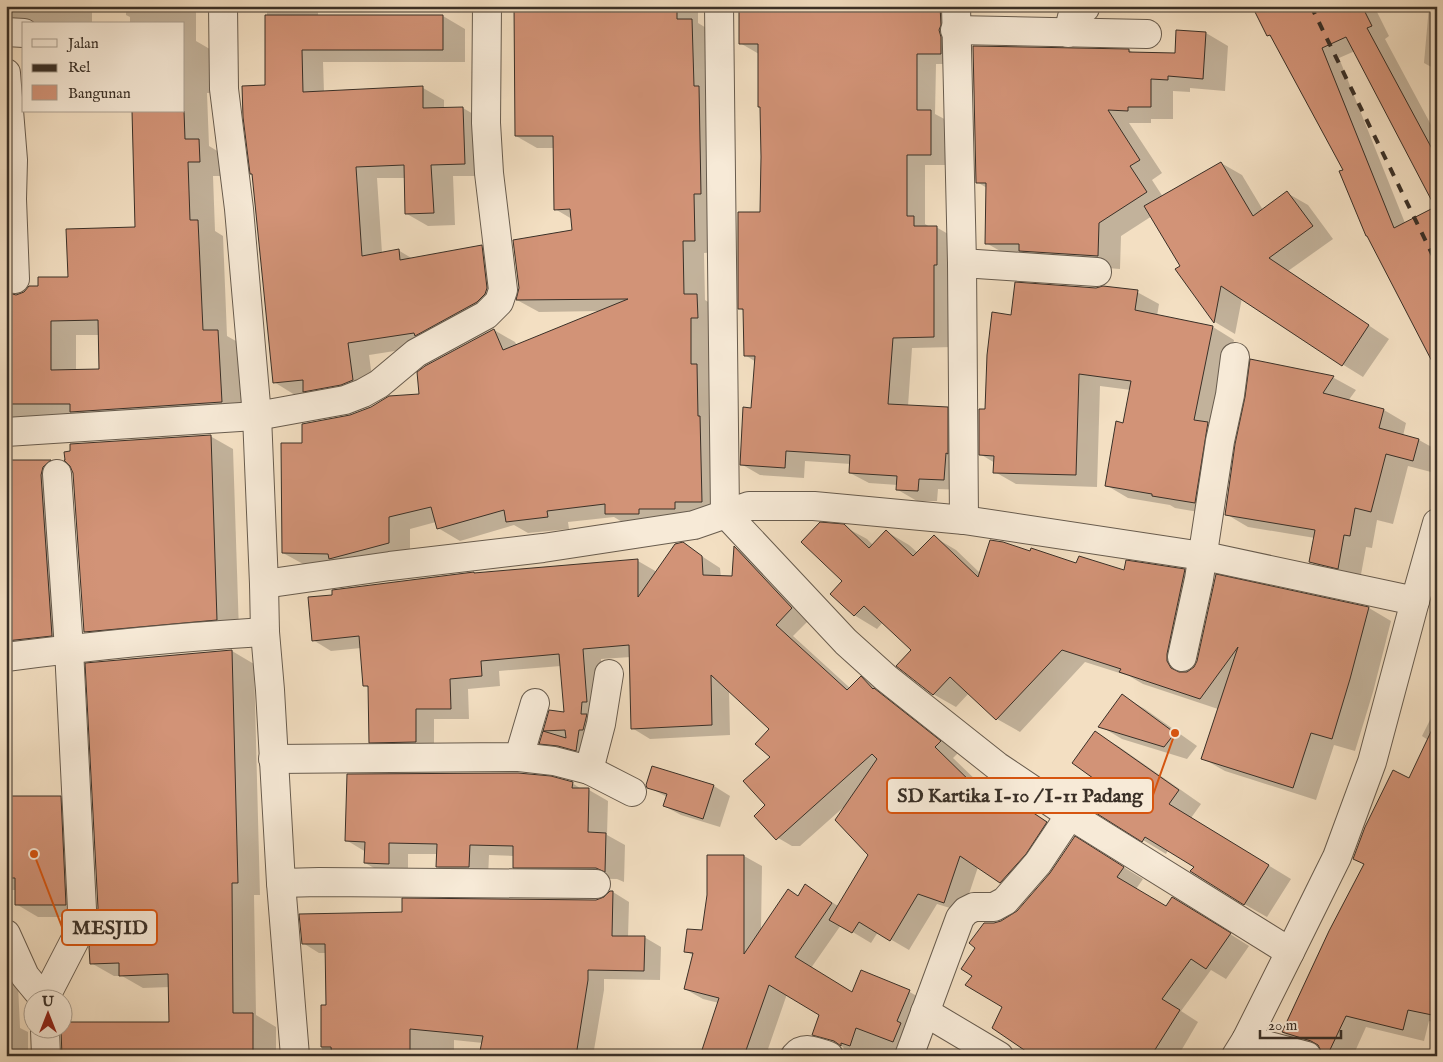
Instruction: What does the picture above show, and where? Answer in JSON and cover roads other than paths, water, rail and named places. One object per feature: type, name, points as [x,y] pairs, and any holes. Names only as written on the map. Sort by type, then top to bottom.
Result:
[{"type":"street","points":[[223,6],[224,89],[238,209],[257,416],[265,632],[281,883],[295,1056]]},
{"type":"street","points":[[6,432],[257,416],[345,400],[363,394],[379,384],[416,352],[486,315],[499,302],[503,290],[493,219],[486,123],[487,6]]},
{"type":"street","points":[[719,6],[724,513],[846,642],[886,678],[997,766],[1070,815],[1290,952]]},
{"type":"street","points":[[1068,33],[1072,17],[1085,8]]},
{"type":"street","points":[[964,520],[962,263],[955,18],[1068,33],[1147,34]]},
{"type":"street","points":[[6,32],[22,33]]},
{"type":"street","points":[[6,73],[13,160],[12,199],[15,279]]},
{"type":"street","points":[[962,263],[1097,272]]},
{"type":"street","points":[[1182,656],[1203,556],[1220,441],[1236,357]]},
{"type":"street","points":[[49,990],[77,936],[82,909],[69,649],[57,474]]},
{"type":"street","points":[[264,584],[390,566],[543,548],[632,534],[694,524],[750,506],[814,506],[964,520],[1203,556],[1414,601]]},
{"type":"street","points":[[1308,1056],[1241,1048],[1336,857],[1372,762],[1414,601],[1437,523]]},
{"type":"street","points":[[6,657],[188,637],[265,632]]},
{"type":"street","points":[[589,770],[601,724],[609,674]]},
{"type":"street","points":[[519,757],[534,703]]},
{"type":"street","points":[[273,759],[519,757],[589,770],[632,792]]},
{"type":"street","points":[[909,1056],[960,918],[966,910],[974,907],[994,907],[1005,901],[1038,863],[1070,815]]},
{"type":"street","points":[[281,883],[596,884]]},
{"type":"street","points":[[6,934],[25,976],[37,990]]},
{"type":"street","points":[[925,1012],[1000,1056]]},
{"type":"street","points":[[45,1040],[46,1056]]},
{"type":"street","points":[[795,1056],[799,1051],[803,1050],[829,1056]]},
{"type":"railway","points":[[1311,6],[1437,264]]},
{"type":"place","name":"SD Kartika I-10 / I-11 Padang","points":[[1175,733]]},
{"type":"place","name":"MESJID","points":[[34,854]]}]
